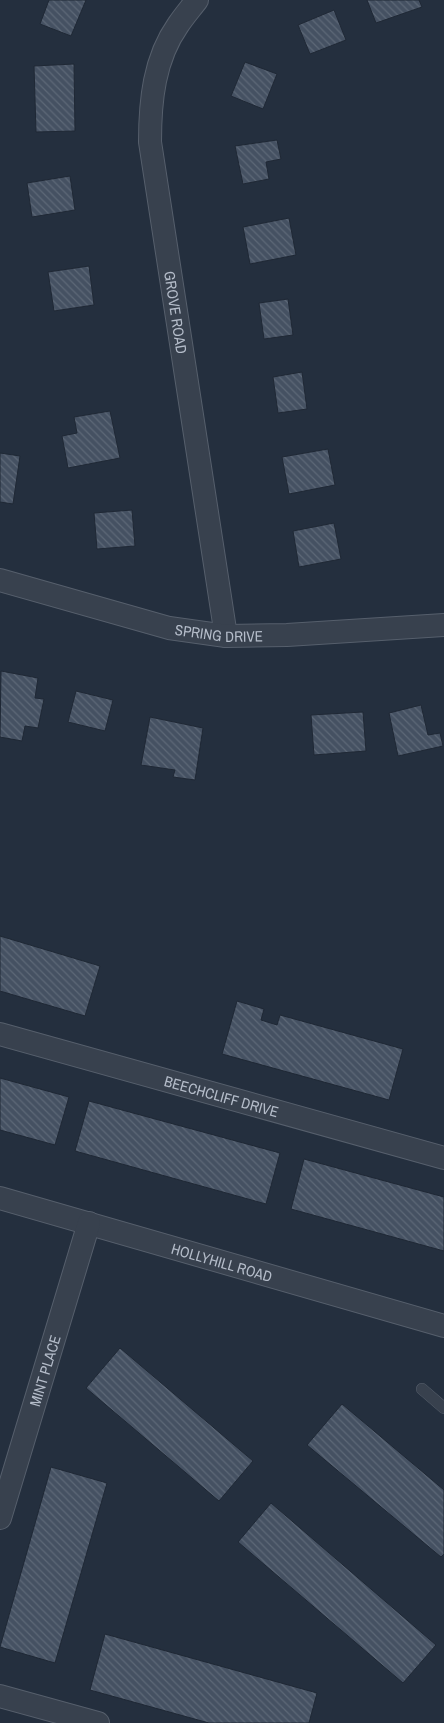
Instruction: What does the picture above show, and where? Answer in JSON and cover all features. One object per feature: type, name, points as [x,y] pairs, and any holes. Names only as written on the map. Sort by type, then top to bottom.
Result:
[{"type":"street","name":"GROVE ROAD","points":[[197,0],[177,25],[159,63],[152,92],[150,142],[226,636]]},
{"type":"street","name":"SPRING DRIVE","points":[[0,580],[170,628],[226,636],[444,625]]},
{"type":"street","name":"BEECHCLIFF DRIVE","points":[[0,1034],[444,1158]]},
{"type":"street","name":"HOLLYHILL ROAD","points":[[0,1198],[444,1326]]},
{"type":"street","name":"MINT PLACE","points":[[0,1518],[89,1223]]},
{"type":"street","points":[[0,1696],[98,1723]]},
{"type":"lane","points":[[422,1389],[444,1408]]},
{"type":"building","points":[[49,0],[86,0],[71,36],[40,24]]},
{"type":"building","points":[[367,0],[419,0],[422,7],[376,23]]},
{"type":"building","points":[[334,10],[346,40],[310,54],[298,25]]},
{"type":"building","points":[[245,62],[277,74],[263,109],[231,96]]},
{"type":"building","points":[[74,64],[75,131],[36,132],[34,66]]},
{"type":"building","points":[[277,140],[281,159],[266,162],[269,179],[243,184],[235,146]]},
{"type":"building","points":[[70,176],[75,210],[32,217],[27,183]]},
{"type":"building","points":[[289,218],[296,255],[250,264],[243,227]]},
{"type":"building","points":[[89,266],[94,305],[54,311],[48,272]]},
{"type":"building","points":[[288,299],[293,335],[264,339],[259,303]]},
{"type":"building","points":[[302,372],[307,409],[278,413],[273,377]]},
{"type":"building","points":[[110,411],[120,458],[68,468],[62,436],[77,433],[74,417]]},
{"type":"building","points":[[328,449],[335,485],[289,494],[282,457]]},
{"type":"building","points":[[0,453],[20,456],[13,504],[0,502]]},
{"type":"building","points":[[132,510],[135,546],[97,549],[94,513]]},
{"type":"building","points":[[334,523],[341,559],[299,567],[293,531]]},
{"type":"building","points":[[1,671],[38,678],[35,698],[44,699],[38,728],[25,726],[22,741],[0,737]]},
{"type":"building","points":[[76,691],[113,700],[105,731],[68,722]]},
{"type":"building","points":[[421,705],[428,735],[440,733],[443,746],[398,756],[389,713]]},
{"type":"building","points":[[363,712],[366,751],[314,755],[311,715]]},
{"type":"building","points":[[150,717],[203,728],[195,780],[173,777],[175,770],[141,765]]},
{"type":"building","points":[[0,936],[100,966],[85,1016],[0,991]]},
{"type":"building","points":[[237,1001],[264,1009],[261,1020],[277,1025],[280,1015],[403,1049],[389,1100],[222,1054]]},
{"type":"building","points":[[0,1078],[69,1097],[55,1145],[0,1130]]},
{"type":"building","points":[[89,1101],[280,1153],[266,1204],[75,1151]]},
{"type":"building","points":[[304,1159],[444,1197],[444,1251],[291,1209]]},
{"type":"building","points":[[120,1348],[253,1461],[219,1501],[86,1388]]},
{"type":"building","points":[[342,1404],[444,1490],[444,1554],[441,1557],[307,1445]]},
{"type":"building","points":[[51,1467],[107,1483],[55,1663],[0,1647]]},
{"type":"building","points":[[271,1503],[436,1645],[403,1683],[238,1542]]},
{"type":"building","points":[[105,1634],[317,1693],[309,1723],[209,1723],[90,1690]]}]
